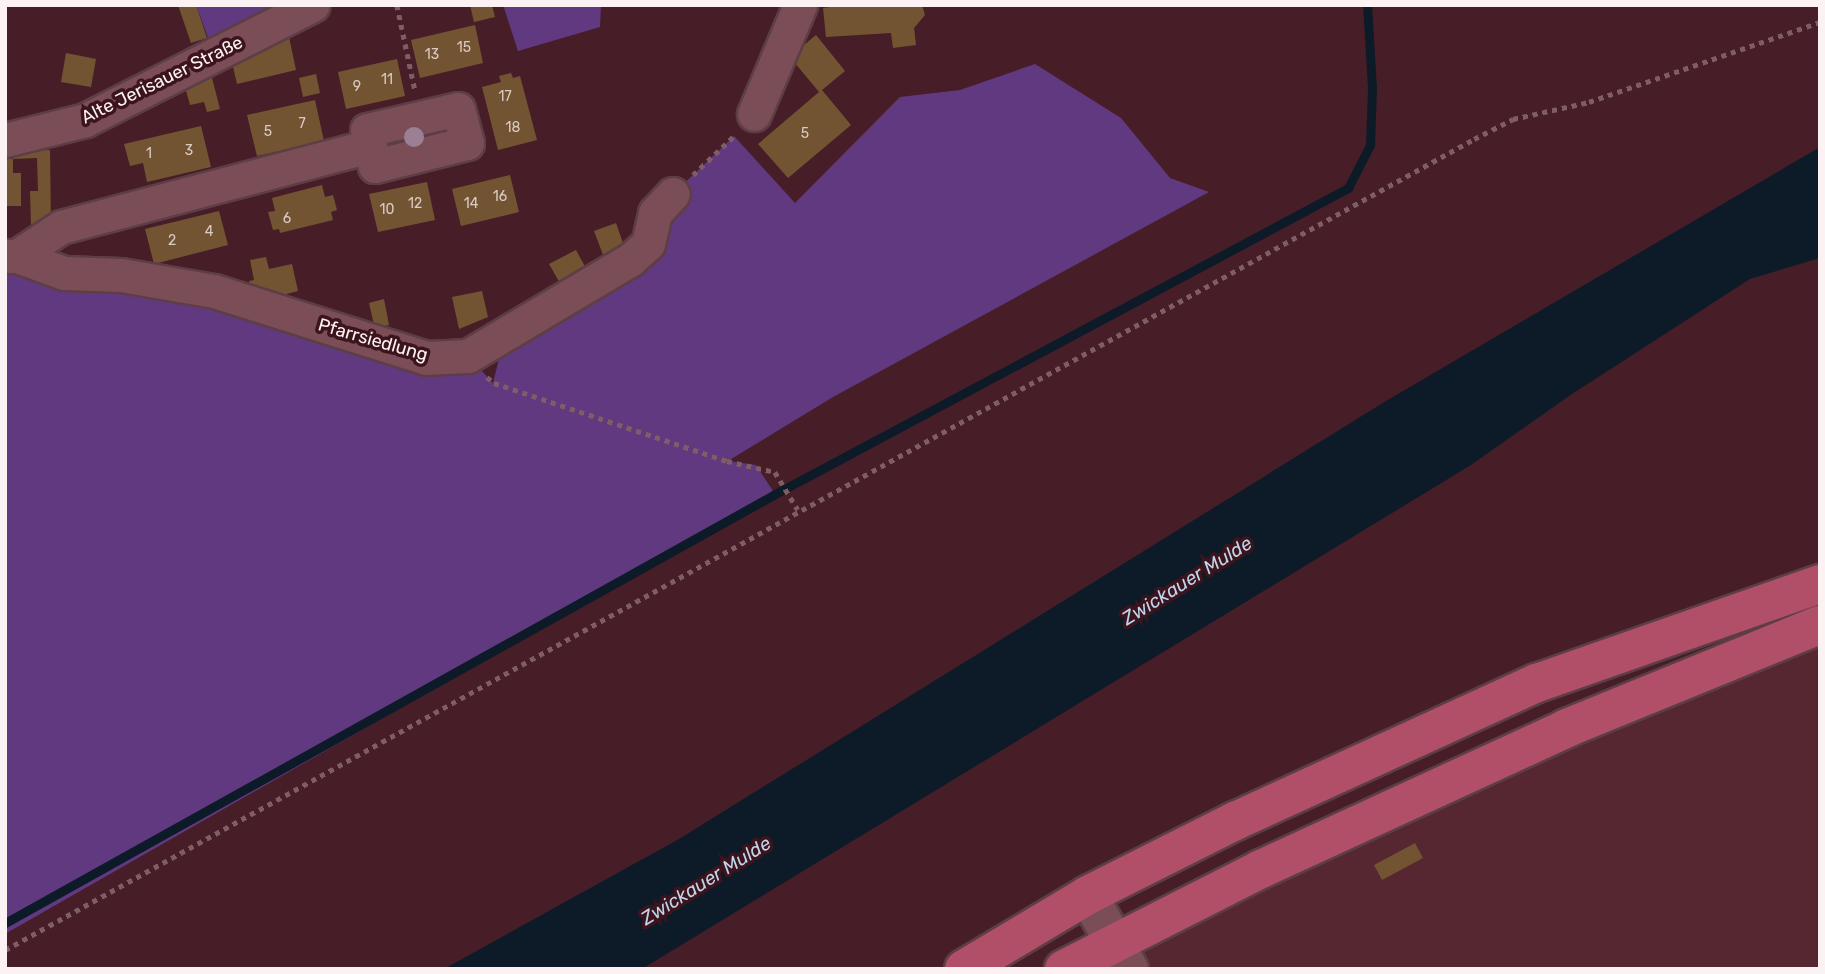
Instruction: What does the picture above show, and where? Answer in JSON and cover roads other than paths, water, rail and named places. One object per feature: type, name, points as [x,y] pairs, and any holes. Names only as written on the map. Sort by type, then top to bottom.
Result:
[{"type":"main road","points":[[964,969],[1088,895],[1235,821],[1537,683],[1820,584]]},
{"type":"main road","points":[[1064,969],[1122,955],[1567,728],[1820,625]]},
{"type":"street","name":"Alte Jerisauer Straße","points":[[5,140],[85,120],[313,5]]},
{"type":"street","points":[[754,114],[800,5]]},
{"type":"street","points":[[458,109],[467,143],[375,166],[370,146],[367,130],[458,109]]},
{"type":"street","name":"Pfarrsiedlung","points":[[11,256],[61,227],[370,146]]},
{"type":"street","name":"Pfarrsiedlung","points":[[11,256],[64,273],[121,275],[214,291],[426,358],[468,356],[630,260],[648,244],[655,213],[673,194]]},
{"type":"street","points":[[1088,895],[1122,955]]},
{"type":"water","name":"Zwickauer Mulde","points":[[1820,147],[1820,258],[1750,279],[1569,396],[1471,465],[642,969],[444,969],[679,839],[1386,401]]},
{"type":"waterway","points":[[5,923],[775,494],[1348,188],[1370,145],[1372,88],[1367,5]]}]
